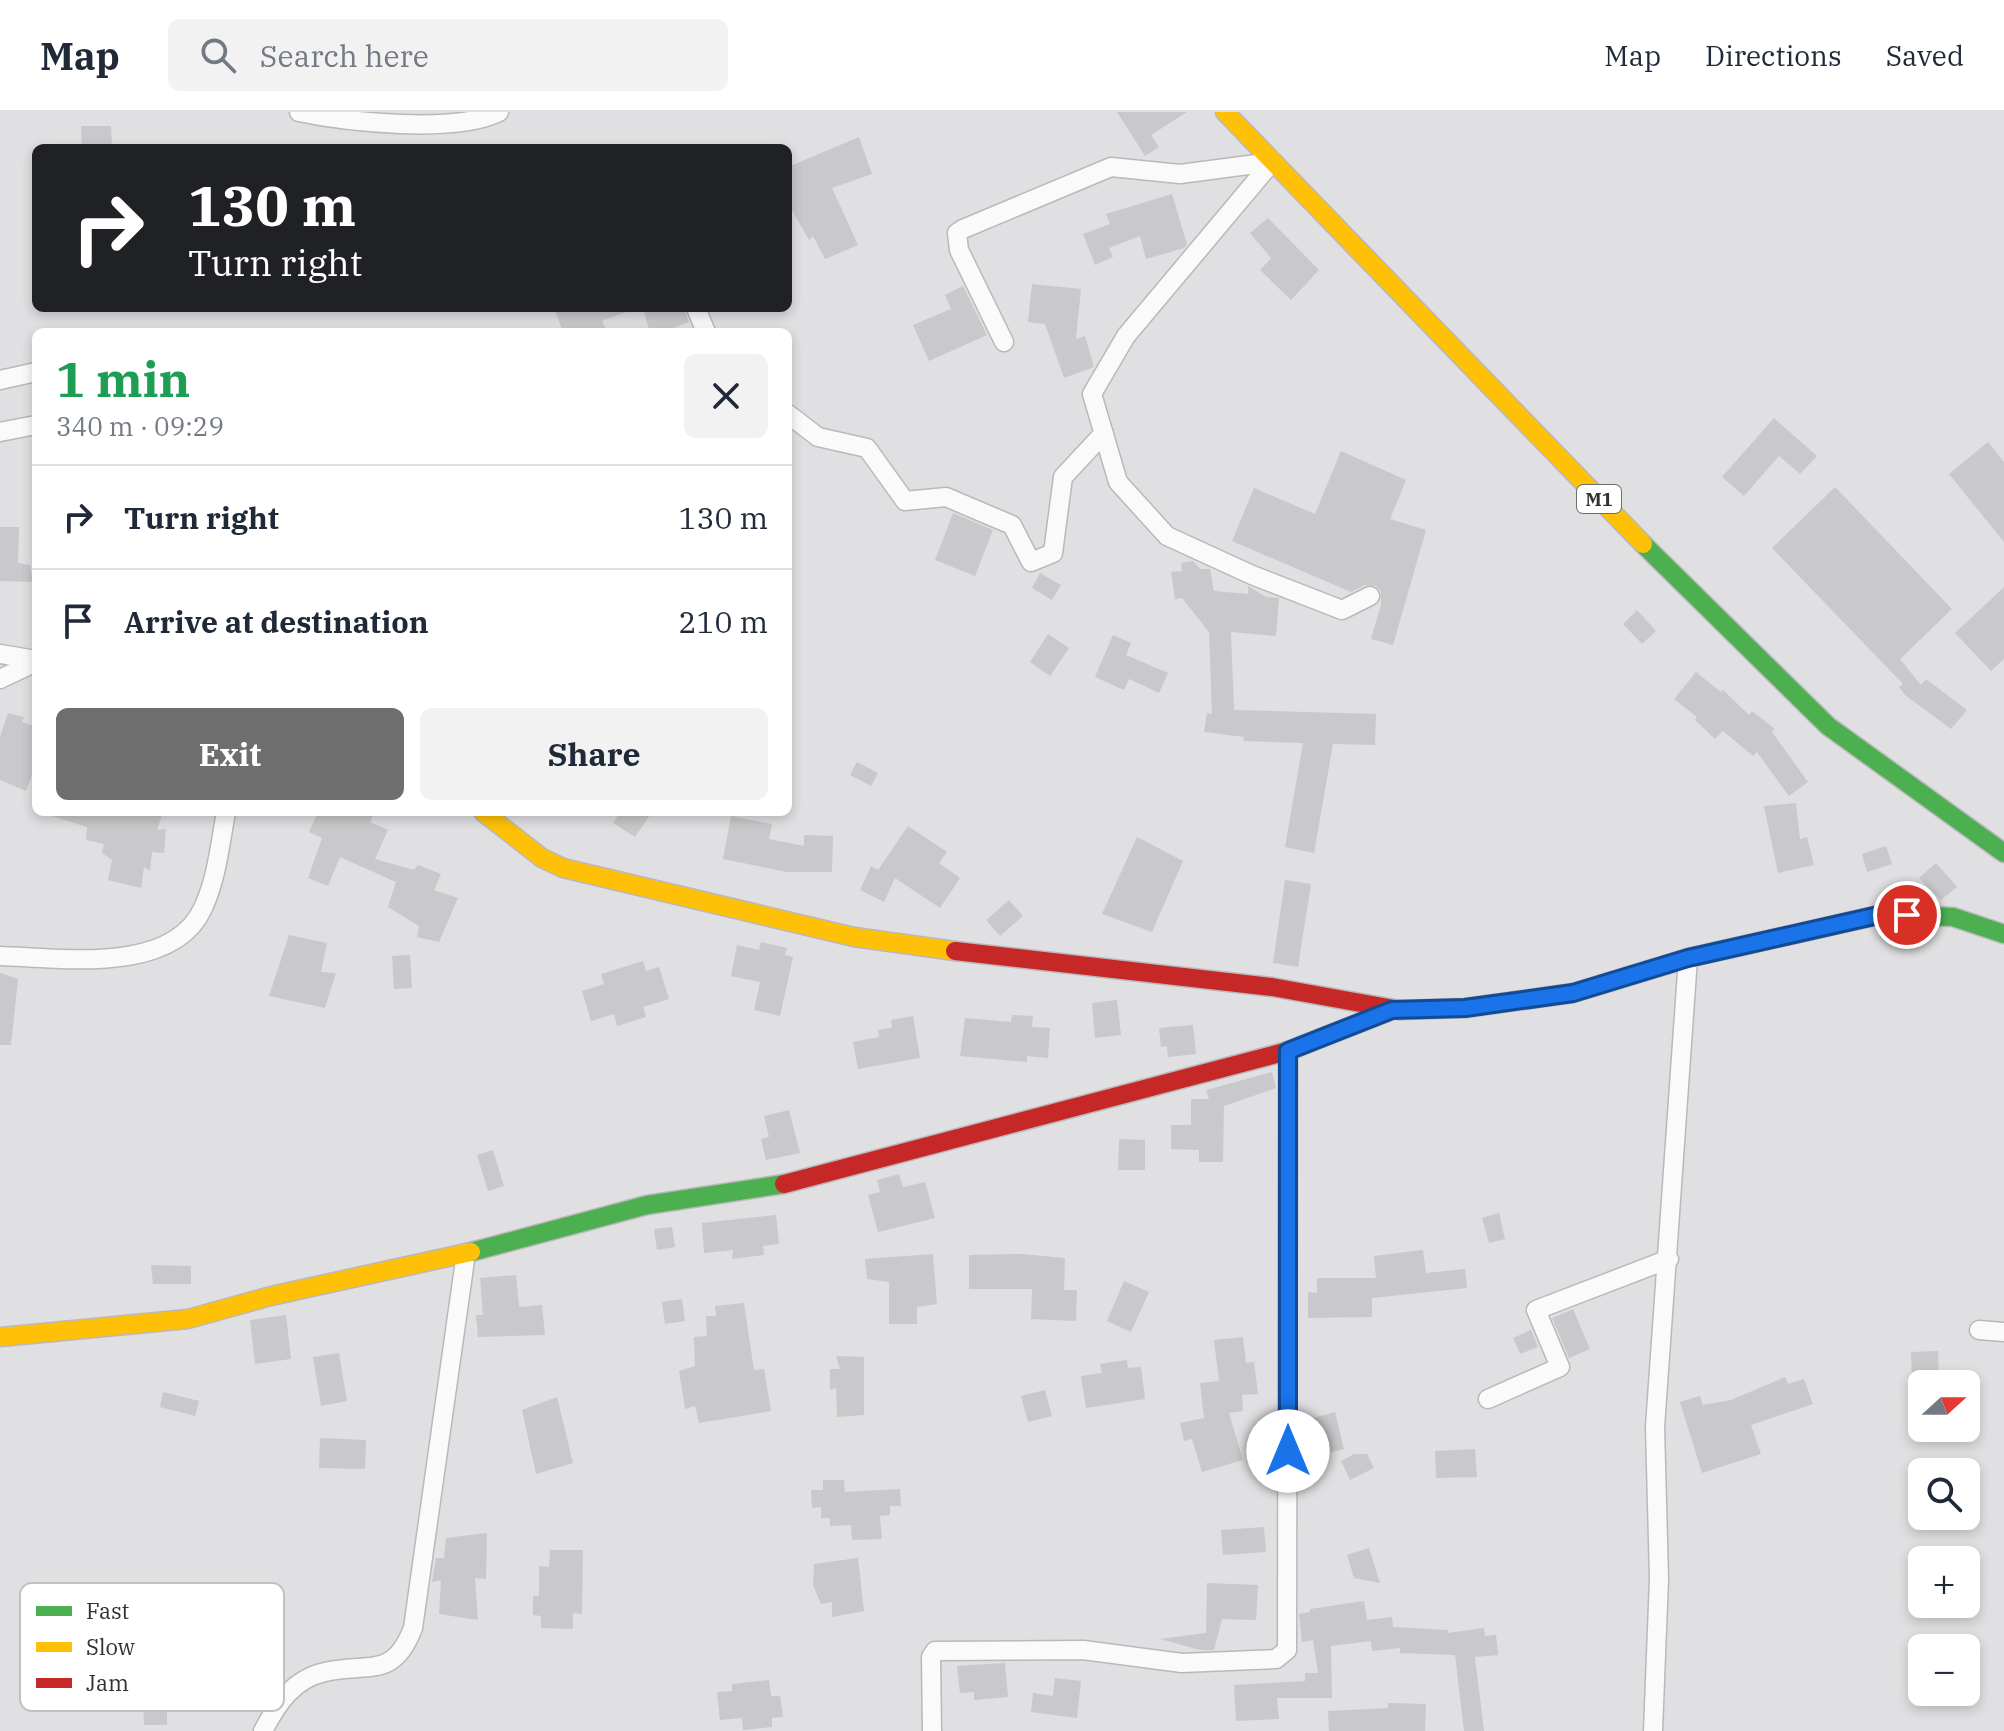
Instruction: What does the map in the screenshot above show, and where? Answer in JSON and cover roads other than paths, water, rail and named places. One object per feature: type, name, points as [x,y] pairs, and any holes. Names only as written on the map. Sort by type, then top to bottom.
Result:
[{"type":"main road","name":"M1","points":[[1225,112],[1580,481],[1828,726],[2004,853]]},
{"type":"main road","points":[[488,816],[542,858],[563,868],[814,929],[1027,961],[1272,987],[1392,1010],[1465,1008],[1573,993],[1688,958],[1883,914],[1953,917],[2004,934]]},
{"type":"main road","points":[[0,1337],[188,1319],[271,1296],[466,1253],[647,1205],[808,1180],[1288,1051],[1392,1010]]},
{"type":"street","points":[[299,112],[411,123],[470,121],[499,112]]},
{"type":"street","points":[[1004,342],[959,250],[957,233],[1111,167],[1180,174],[1272,162]]},
{"type":"street","points":[[1272,162],[1126,336],[1092,394],[1118,482],[1167,536],[1252,575],[1342,610],[1370,596]]},
{"type":"street","points":[[0,380],[32,373]]},
{"type":"street","points":[[792,417],[818,437],[867,448],[905,501],[946,497],[1012,525],[1031,562],[1053,553],[1063,477],[1104,433]]},
{"type":"street","points":[[0,432],[32,426]]},
{"type":"street","points":[[0,654],[32,660]]},
{"type":"street","points":[[0,679],[32,663]]},
{"type":"street","points":[[0,956],[120,956],[149,952],[173,943],[190,930],[202,911],[210,890],[225,816]]},
{"type":"street","points":[[1653,1731],[1659,1579],[1655,1427],[1688,958]]},
{"type":"street","points":[[932,1731],[931,1657],[935,1651],[1083,1650],[1182,1663],[1276,1659],[1287,1650],[1288,1051]]},
{"type":"street","points":[[284,1697],[288,1691],[306,1680],[326,1672],[374,1668],[392,1662],[405,1648],[415,1613],[466,1253]]},
{"type":"street","points":[[1488,1399],[1560,1367],[1536,1310],[1669,1259]]},
{"type":"street","points":[[1979,1330],[2004,1332]]},
{"type":"street","points":[[263,1731],[276,1711]]}]
